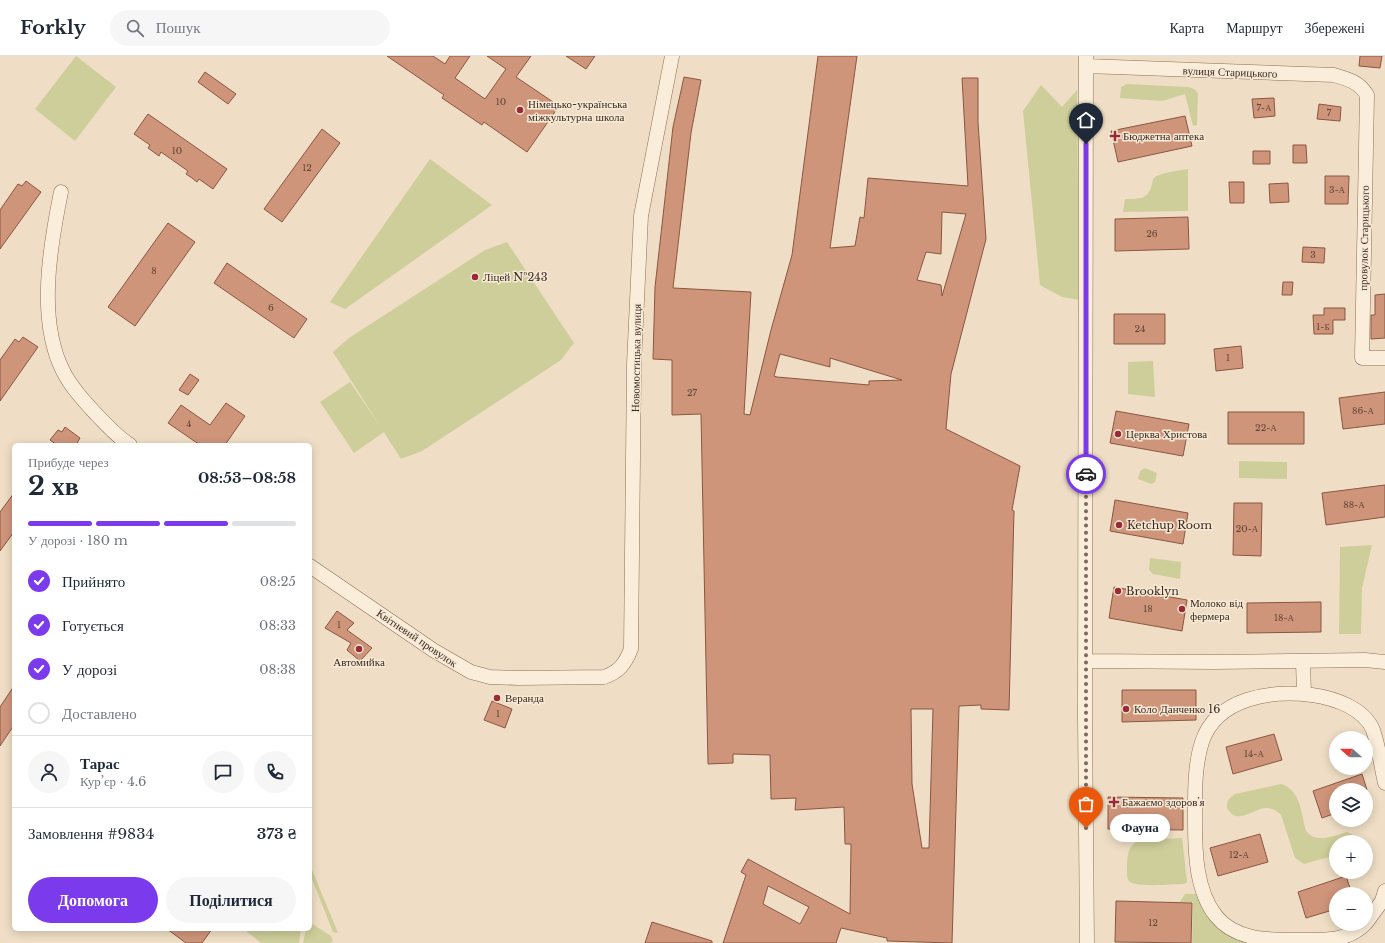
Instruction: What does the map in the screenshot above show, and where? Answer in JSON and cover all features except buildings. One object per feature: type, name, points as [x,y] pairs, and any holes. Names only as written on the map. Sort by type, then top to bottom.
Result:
[{"type":"street","name":"Новомостицька вулиця","points":[[626,662],[631,649],[634,364],[641,216],[672,56]]},
{"type":"street","name":"вулиця Старицького","points":[[1086,61],[1334,75],[1362,86],[1367,95]]},
{"type":"street","points":[[1086,61],[1085,718],[1087,943]]},
{"type":"street","name":"провулок Старицького","points":[[1367,95],[1362,358],[1385,358]]},
{"type":"street","points":[[61,192],[52,237],[47,314],[57,356],[63,370],[77,392],[106,424],[128,443]]},
{"type":"street","name":"Квітневий провулок","points":[[312,567],[433,650],[471,672],[490,677],[604,677],[615,673],[626,662]]},
{"type":"street","points":[[1086,661],[1215,662],[1365,660],[1385,662]]},
{"type":"street","points":[[1303,661],[1304,694]]},
{"type":"street","points":[[1358,931],[1344,938],[1327,940],[1259,941],[1232,929],[1216,916],[1208,904],[1200,879],[1195,849],[1198,760],[1206,734],[1214,721],[1226,710],[1249,698],[1272,694],[1304,694],[1323,697],[1343,703],[1360,714],[1372,729],[1385,783]]},
{"type":"street","points":[[1373,913],[1382,901],[1385,891]]},
{"type":"green space","points":[[76,56],[116,87],[75,141],[35,109]]},
{"type":"green space","points":[[1127,84],[1188,87],[1194,89],[1198,93],[1197,125],[1193,126],[1185,94],[1162,101],[1120,98],[1121,87]]},
{"type":"green space","points":[[1041,85],[1062,107],[1077,90],[1079,300],[1062,297],[1040,285],[1023,111]]},
{"type":"green space","points":[[430,159],[492,205],[345,309],[330,302]]},
{"type":"green space","points":[[1188,169],[1188,211],[1123,212],[1125,199],[1146,196],[1151,189],[1156,176]]},
{"type":"green space","points":[[507,242],[574,343],[561,360],[422,451],[401,459],[333,352],[349,338],[485,250]]},
{"type":"green space","points":[[1153,361],[1155,397],[1128,394],[1128,362]]},
{"type":"green space","points":[[350,382],[384,432],[354,453],[320,402]]},
{"type":"green space","points":[[1239,461],[1287,462],[1287,479],[1239,478]]},
{"type":"green space","points":[[1145,468],[1157,473],[1155,482],[1151,484],[1138,479],[1140,471]]},
{"type":"green space","points":[[1372,545],[1362,588],[1361,634],[1339,634],[1340,547]]},
{"type":"green space","points":[[1150,558],[1181,562],[1180,579],[1153,574],[1149,570]]},
{"type":"green space","points":[[1281,784],[1288,787],[1293,791],[1299,803],[1306,831],[1315,837],[1329,837],[1329,857],[1304,864],[1295,858],[1281,815],[1273,809],[1263,808],[1243,816],[1234,815],[1229,811],[1227,805],[1228,801],[1235,794]]},
{"type":"green space","points":[[1347,832],[1352,835],[1337,835]]},
{"type":"green space","points":[[1182,838],[1187,882],[1184,884],[1146,885],[1129,881],[1127,877],[1128,855],[1131,847],[1136,842],[1139,840]]},
{"type":"green space","points":[[312,870],[338,933],[333,932],[312,879]]},
{"type":"green space","points":[[1185,894],[1199,894],[1209,918],[1219,928],[1242,940],[1244,943],[1192,943],[1193,902],[1180,902]]},
{"type":"green space","points":[[312,924],[331,936],[333,941],[330,943],[303,943],[306,931],[312,931]]},
{"type":"green space","points":[[246,931],[301,931],[299,943],[261,943]]},
{"type":"way so far","points":[[1086,474],[1086,828]]},
{"type":"place","name":"Німецько-українська міжкультурна школа","points":[[520,110]]},
{"type":"place","name":"Бюджетна аптека","points":[[1115,136]]},
{"type":"place","name":"Ліцей №243","points":[[475,277]]},
{"type":"place","name":"Церква Христова","points":[[1118,434]]},
{"type":"place","name":"Ketchup Room","points":[[1119,525]]},
{"type":"place","name":"Brooklyn","points":[[1118,591]]},
{"type":"place","name":"Молоко від фермера","points":[[1182,609]]},
{"type":"place","name":"Автомийка","points":[[359,649]]},
{"type":"place","name":"Веранда","points":[[497,698]]},
{"type":"place","name":"Коло Данченко 16","points":[[1126,709]]},
{"type":"place","name":"Бажаємо здоровʼя","points":[[1114,802]]},
{"type":"place","name":"Фауна","points":[[1086,828]]},
{"type":"route","points":[[1086,144],[1086,474]]}]
